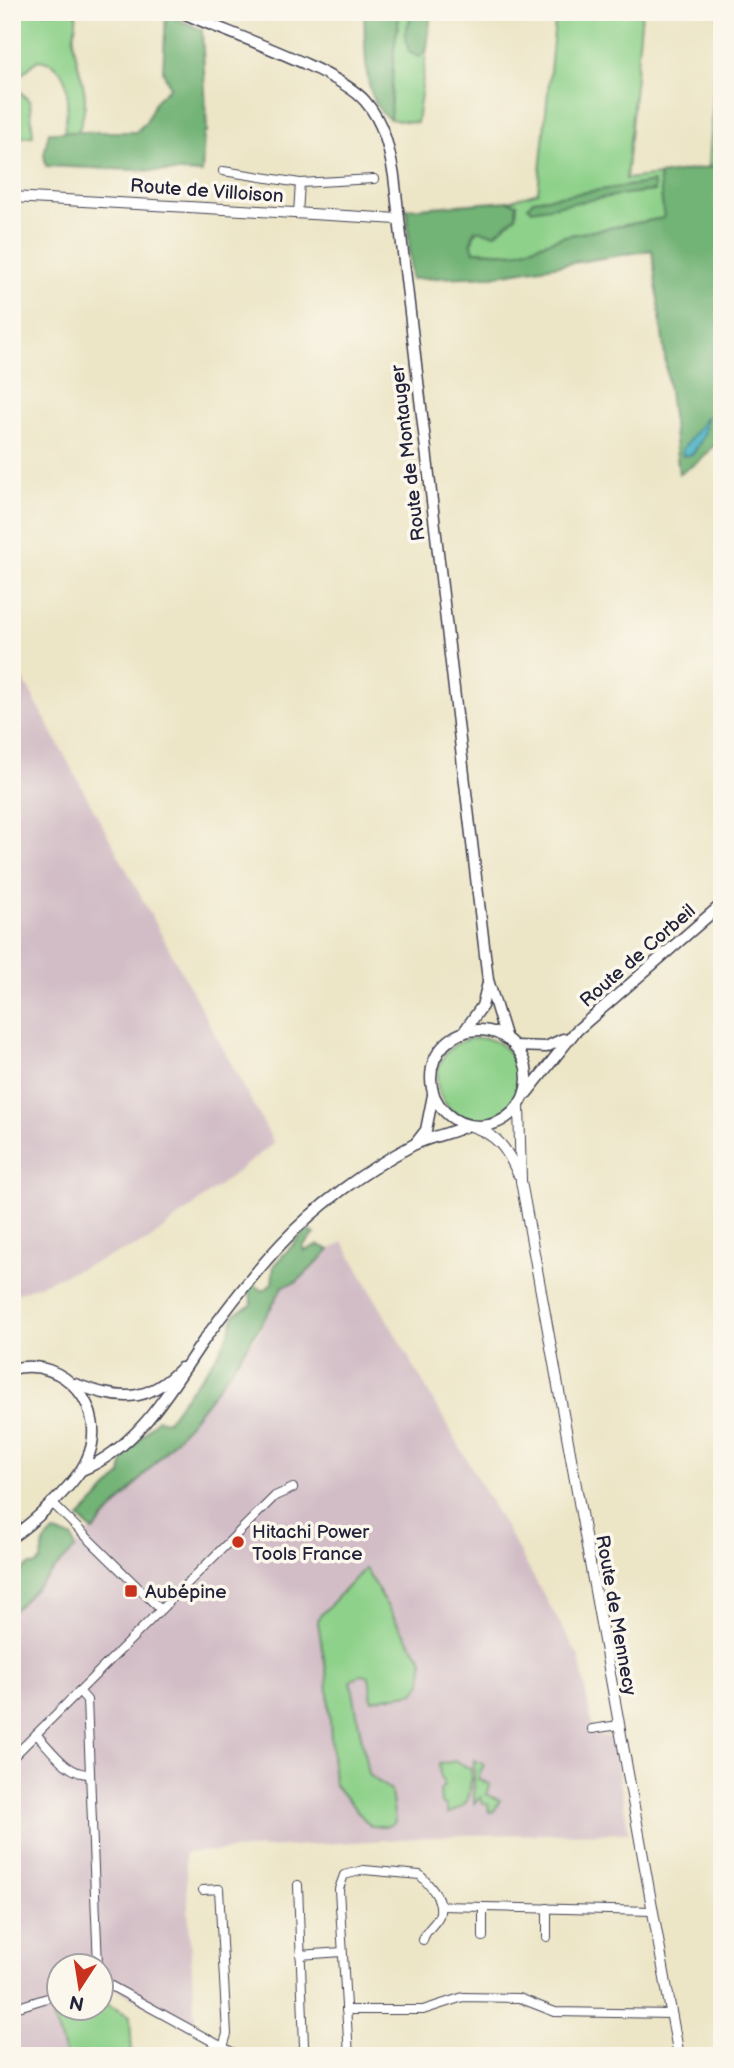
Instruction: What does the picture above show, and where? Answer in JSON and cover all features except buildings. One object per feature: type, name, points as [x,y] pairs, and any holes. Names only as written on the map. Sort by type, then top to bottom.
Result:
[{"type":"main road","name":"Route de Montauger","points":[[181,12],[339,80],[360,96],[378,119],[385,135],[398,219],[488,980],[510,1042]]},
{"type":"main road","name":"Route de Corbeil","points":[[521,1102],[575,1032],[722,904]]},
{"type":"main road","name":"Route de Montauger","points":[[463,1033],[482,1006],[488,980]]},
{"type":"main road","points":[[414,1144],[426,1130],[433,1092],[434,1062],[445,1044],[463,1033],[489,1031],[510,1042],[527,1071],[521,1102],[503,1120],[482,1126],[470,1125],[450,1116],[433,1092]]},
{"type":"main road","name":"Route de Corbeil","points":[[510,1042],[546,1047],[575,1032]]},
{"type":"main road","points":[[12,1545],[15,1535],[82,1470],[129,1440],[168,1395],[250,1278],[283,1241],[327,1202],[414,1144],[470,1125]]},
{"type":"main road","points":[[15,1367],[42,1367],[106,1396],[131,1397],[156,1389],[191,1360]]},
{"type":"main road","points":[[73,1383],[87,1403],[93,1424],[92,1448],[82,1470]]},
{"type":"street","points":[[223,171],[300,183],[374,179]]},
{"type":"street","points":[[298,213],[300,183]]},
{"type":"street","name":"Route de Villoison","points":[[12,197],[398,219]]},
{"type":"street","name":"Route de Mennecy","points":[[521,1102],[521,1181],[679,2056]]},
{"type":"street","name":"Route de Mennecy","points":[[470,1125],[488,1132],[505,1146],[521,1181]]},
{"type":"street","points":[[12,1758],[159,1608],[275,1496],[293,1488]]},
{"type":"street","points":[[51,1502],[159,1608]]},
{"type":"street","points":[[79,1690],[87,1699],[98,1952]]},
{"type":"street","points":[[592,1729],[619,1725]]},
{"type":"street","points":[[36,1734],[71,1770],[90,1774]]},
{"type":"street","points":[[349,2056],[339,1889],[344,1875],[351,1871],[415,1872],[435,1892],[440,1906],[439,1916],[426,1930],[424,1940]]},
{"type":"street","points":[[298,1885],[303,2046]]},
{"type":"street","points":[[203,1890],[219,1889],[227,2034],[223,2048]]},
{"type":"street","points":[[440,1906],[653,1911]]},
{"type":"street","points":[[483,1907],[483,1937]]},
{"type":"street","points":[[547,1908],[547,1937]]},
{"type":"street","points":[[300,1955],[342,1952]]},
{"type":"street","points":[[116,1989],[239,2056]]},
{"type":"street","points":[[346,2010],[423,2010],[463,1997],[519,1998],[555,2012],[672,2014]]},
{"type":"street","points":[[12,2009],[46,1998]]},
{"type":"shaded area","points":[[12,658],[274,1143],[148,1241],[12,1296]]},
{"type":"shaded area","points":[[343,1242],[579,1657],[594,1735],[612,1737],[629,1833],[464,1835],[185,1853],[195,2022],[193,2031],[116,1989],[116,1952],[46,1952],[46,2022],[55,2022],[66,2056],[12,2056],[12,1612],[145,1476],[190,1422],[258,1334],[283,1286],[298,1282],[330,1250]]},
{"type":"green space","points":[[12,12],[76,12],[74,45],[85,97],[78,132],[64,132],[68,99],[64,78],[59,69],[38,60],[21,75],[16,87],[30,102],[33,136],[12,138]]},
{"type":"green space","points":[[364,12],[400,12],[394,49],[390,119],[374,100],[370,86],[365,55]]},
{"type":"green space","points":[[400,12],[413,12],[405,33],[409,52],[420,57],[427,48],[417,123],[390,119],[394,49]]},
{"type":"green space","points":[[413,12],[431,12],[427,48],[420,57],[409,52],[405,33]]},
{"type":"green space","points":[[556,12],[642,12],[626,179],[659,175],[664,218],[565,236],[515,253],[473,251],[472,242],[479,228],[517,204],[508,201],[538,192]]},
{"type":"green space","points":[[719,12],[722,12],[722,165],[709,167]]},
{"type":"green space","points":[[166,14],[202,30],[207,132],[204,133],[202,173],[46,166],[44,154],[49,132],[136,132],[146,122],[156,100],[170,87],[163,71]]},
{"type":"green space","points":[[722,165],[719,440],[701,460],[679,474],[652,250],[492,276],[411,279],[407,209],[508,201],[517,204],[516,216],[495,234],[475,230],[471,242],[474,251],[515,253],[565,236],[664,218],[659,175]]},
{"type":"green space","points":[[654,182],[654,191],[532,210],[528,206],[533,200]]},
{"type":"green space","points":[[478,1038],[494,1041],[507,1050],[516,1063],[519,1079],[516,1095],[507,1108],[494,1117],[478,1120],[462,1117],[449,1108],[440,1095],[437,1079],[440,1063],[449,1050],[462,1041]]},
{"type":"green space","points":[[307,1230],[315,1234],[303,1246],[304,1251],[319,1245],[330,1250],[297,1282],[283,1286],[264,1320],[220,1384],[171,1445],[93,1531],[79,1518],[121,1475],[124,1458],[157,1419],[168,1421],[216,1357],[231,1329],[234,1314],[252,1305],[249,1288],[254,1285],[264,1291],[272,1283],[274,1265]]},
{"type":"green space","points":[[54,1533],[72,1537],[75,1549],[12,1612],[12,1581],[29,1565],[35,1566],[41,1561],[43,1545]]},
{"type":"green space","points":[[365,1568],[400,1628],[423,1660],[422,1683],[414,1693],[372,1700],[369,1676],[362,1674],[351,1681],[368,1774],[391,1791],[395,1822],[388,1826],[370,1826],[334,1784],[327,1676],[318,1623],[319,1617]]},
{"type":"green space","points":[[474,1760],[484,1764],[478,1779],[490,1784],[486,1794],[500,1800],[494,1811],[489,1812],[488,1804],[483,1804],[481,1797],[474,1803]]},
{"type":"green space","points":[[456,1761],[471,1769],[470,1792],[462,1806],[447,1814],[447,1806],[441,1803],[440,1790],[445,1785],[440,1777],[439,1764]]},
{"type":"green space","points":[[116,2009],[130,2016],[132,2056],[66,2056],[55,2022],[116,2022]]},
{"type":"water","points":[[706,418],[704,435],[693,454],[683,456],[682,450]]},
{"type":"place","name":"Hitachi Power Tools France","points":[[238,1542]]},
{"type":"place","name":"Aubépine","points":[[131,1591]]}]
